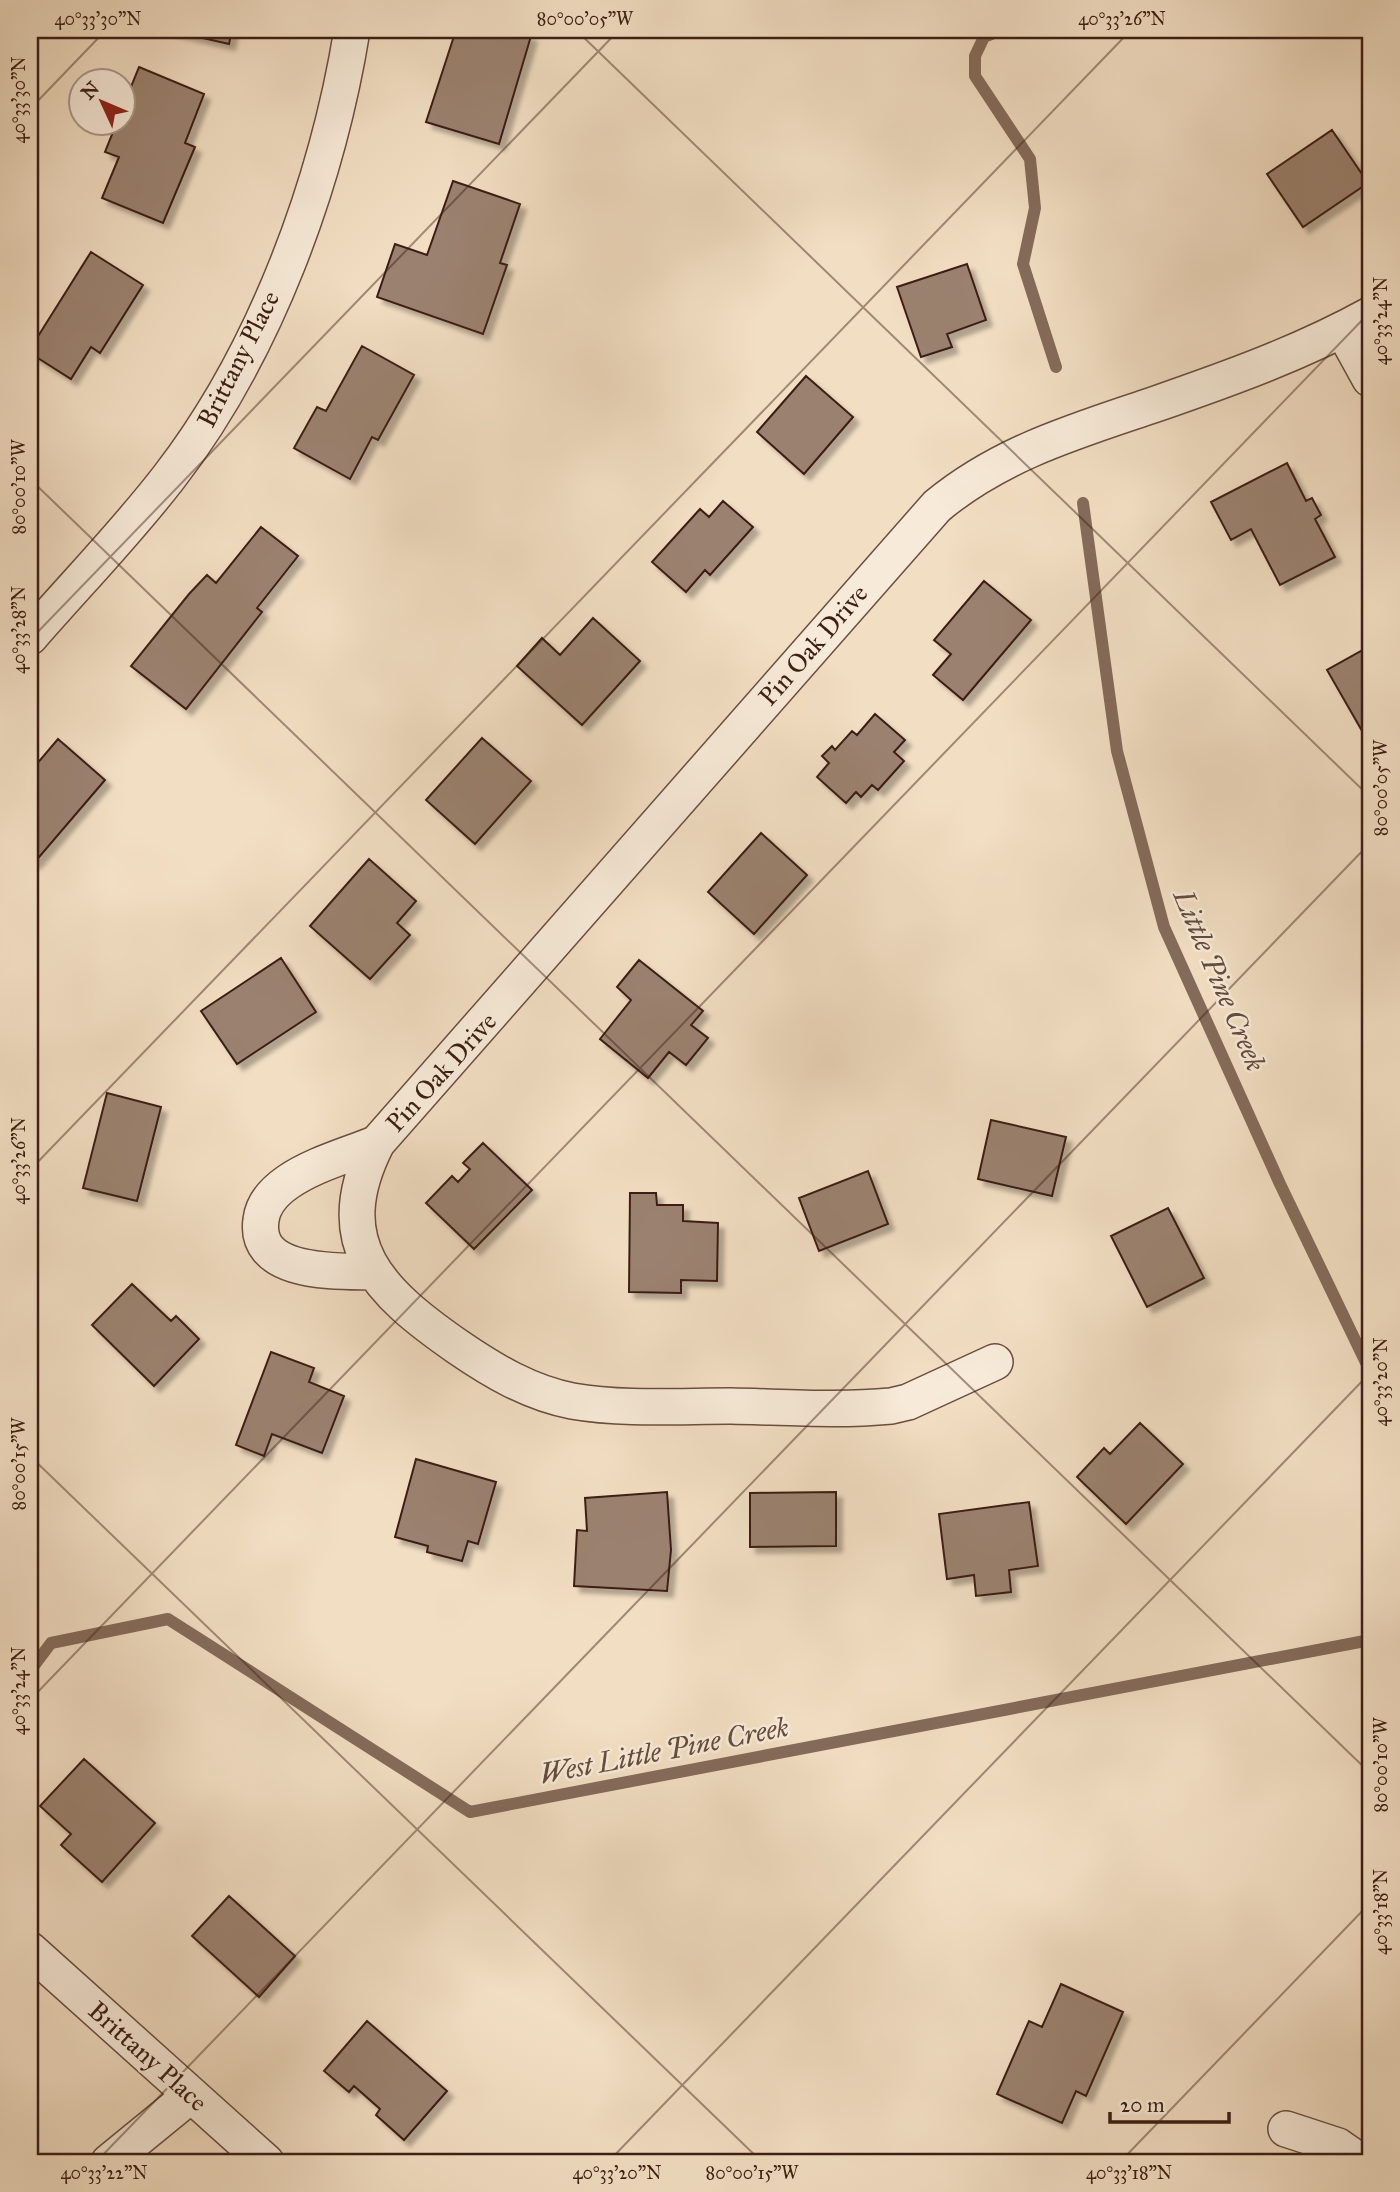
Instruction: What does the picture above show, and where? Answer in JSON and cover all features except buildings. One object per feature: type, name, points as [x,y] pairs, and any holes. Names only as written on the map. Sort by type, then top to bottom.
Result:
[{"type":"street","name":"Brittany Place","points":[[30,637],[168,479],[211,416],[252,341],[316,183],[335,112],[352,30]]},
{"type":"street","points":[[1357,322],[1370,379]]},
{"type":"street","name":"Pin Oak Drive","points":[[995,1362],[908,1402],[891,1406],[648,1406],[579,1402],[517,1383],[487,1366],[385,1290],[372,1272],[361,1239],[356,1203],[359,1184],[377,1143],[937,506],[975,475],[1029,448],[1277,360],[1357,322]]},
{"type":"street","name":"Pin Oak Drive","points":[[372,1272],[298,1267],[265,1246],[259,1231],[262,1213],[272,1194],[288,1181],[377,1143]]},
{"type":"street","name":"Brittany Place","points":[[30,1950],[267,2162]]},
{"type":"street","points":[[109,2162],[191,2095]]},
{"type":"street","points":[[1286,2129],[1338,2146],[1361,2162]]},
{"type":"waterway","name":"Little Pine Creek","points":[[1002,30],[984,37],[975,56],[975,76],[1030,159],[1035,208],[1023,264],[1056,367]]},
{"type":"waterway","name":"Little Pine Creek","points":[[1083,503],[1117,751],[1164,927],[1280,1184],[1370,1371]]},
{"type":"waterway","name":"West Little Pine Creek","points":[[30,1671],[51,1643],[168,1619],[470,1812],[1370,1640]]}]
